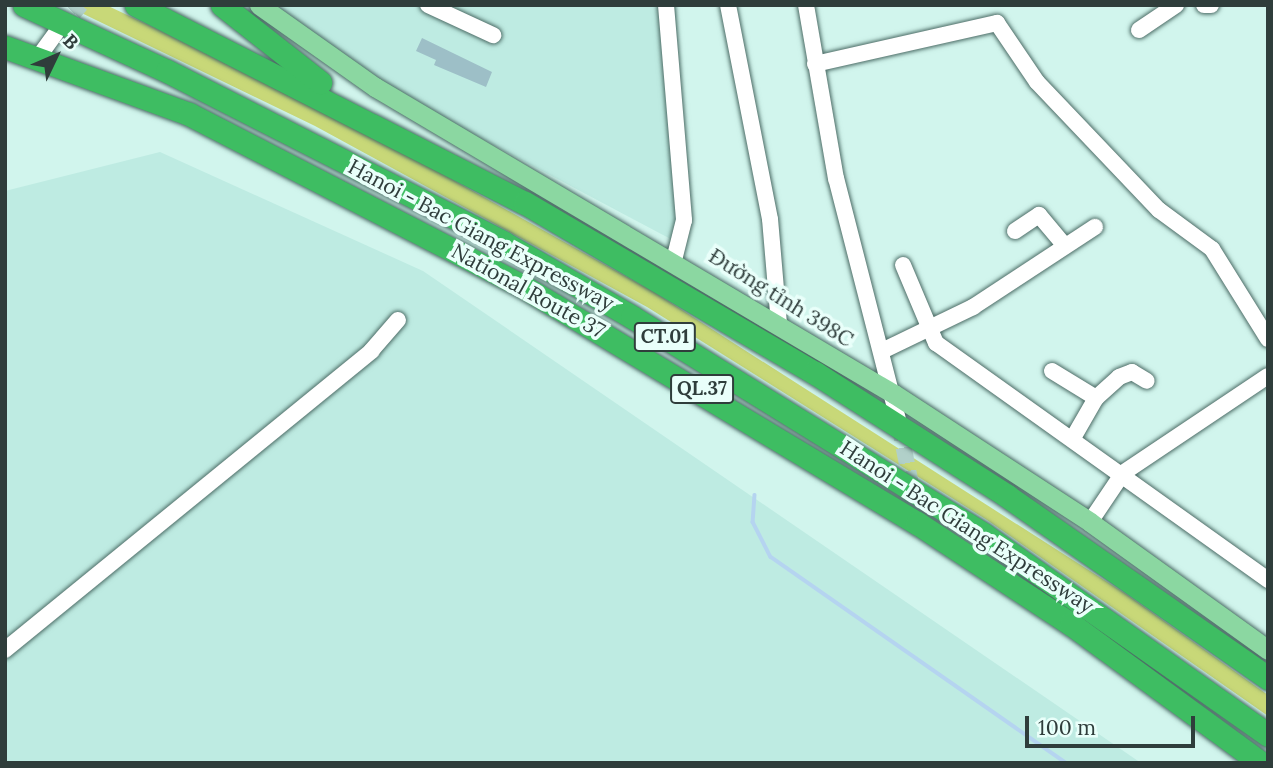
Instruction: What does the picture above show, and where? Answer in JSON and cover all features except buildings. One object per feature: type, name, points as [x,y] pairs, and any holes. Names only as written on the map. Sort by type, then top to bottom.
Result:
[{"type":"highway","name":"Hanoi - Bac Giang Expressway","points":[[24,5],[191,83],[632,317],[983,534],[1268,735]]},
{"type":"highway","name":"Hanoi - Bac Giang Expressway","points":[[136,5],[525,203],[1007,496],[1268,678]]},
{"type":"highway","points":[[222,5],[298,69],[525,203]]},
{"type":"highway","name":"National Route 37","points":[[5,47],[189,114],[524,287],[915,512],[1261,763]]},
{"type":"main road","name":"Đường tỉnh 398C","points":[[259,5],[375,87],[674,260],[894,394],[1090,522],[1268,650]]},
{"type":"main road","points":[[5,54],[104,83]]},
{"type":"street","points":[[428,5],[492,35]]},
{"type":"street","points":[[666,5],[684,220],[674,260]]},
{"type":"street","points":[[727,5],[771,219],[779,323]]},
{"type":"street","points":[[806,5],[835,178],[884,350],[898,419]]},
{"type":"street","points":[[1139,30],[1176,5]]},
{"type":"street","points":[[1204,5],[1211,5]]},
{"type":"street","points":[[815,64],[997,23],[1037,82],[1159,210],[1212,249],[1268,339]]},
{"type":"street","points":[[37,59],[56,33]]},
{"type":"street","points":[[1015,231],[1039,215],[1065,246]]},
{"type":"street","points":[[884,350],[930,332],[1094,227]]},
{"type":"street","points":[[903,265],[930,332],[946,351],[1124,473],[1268,580]]},
{"type":"street","points":[[5,650],[371,351],[398,320]]},
{"type":"street","points":[[1052,371],[1096,398]]},
{"type":"street","points":[[1073,438],[1096,398],[1127,373],[1147,381]]},
{"type":"street","points":[[1090,522],[1124,473],[1268,376]]},
{"type":"shaded area","points":[[230,5],[676,5],[680,244]]},
{"type":"shaded area","points":[[160,152],[423,271],[1141,763],[5,763],[5,191]]},
{"type":"green space","points":[[65,5],[106,5],[157,29],[419,161],[654,292],[1126,594],[1268,695],[1268,716],[987,520],[647,307],[315,126]]},
{"type":"waterway","points":[[755,495],[753,522],[771,557],[1066,763]]},
{"type":"tunnel","points":[[58,31],[81,5]]},
{"type":"tunnel","points":[[899,424],[913,495]]}]
